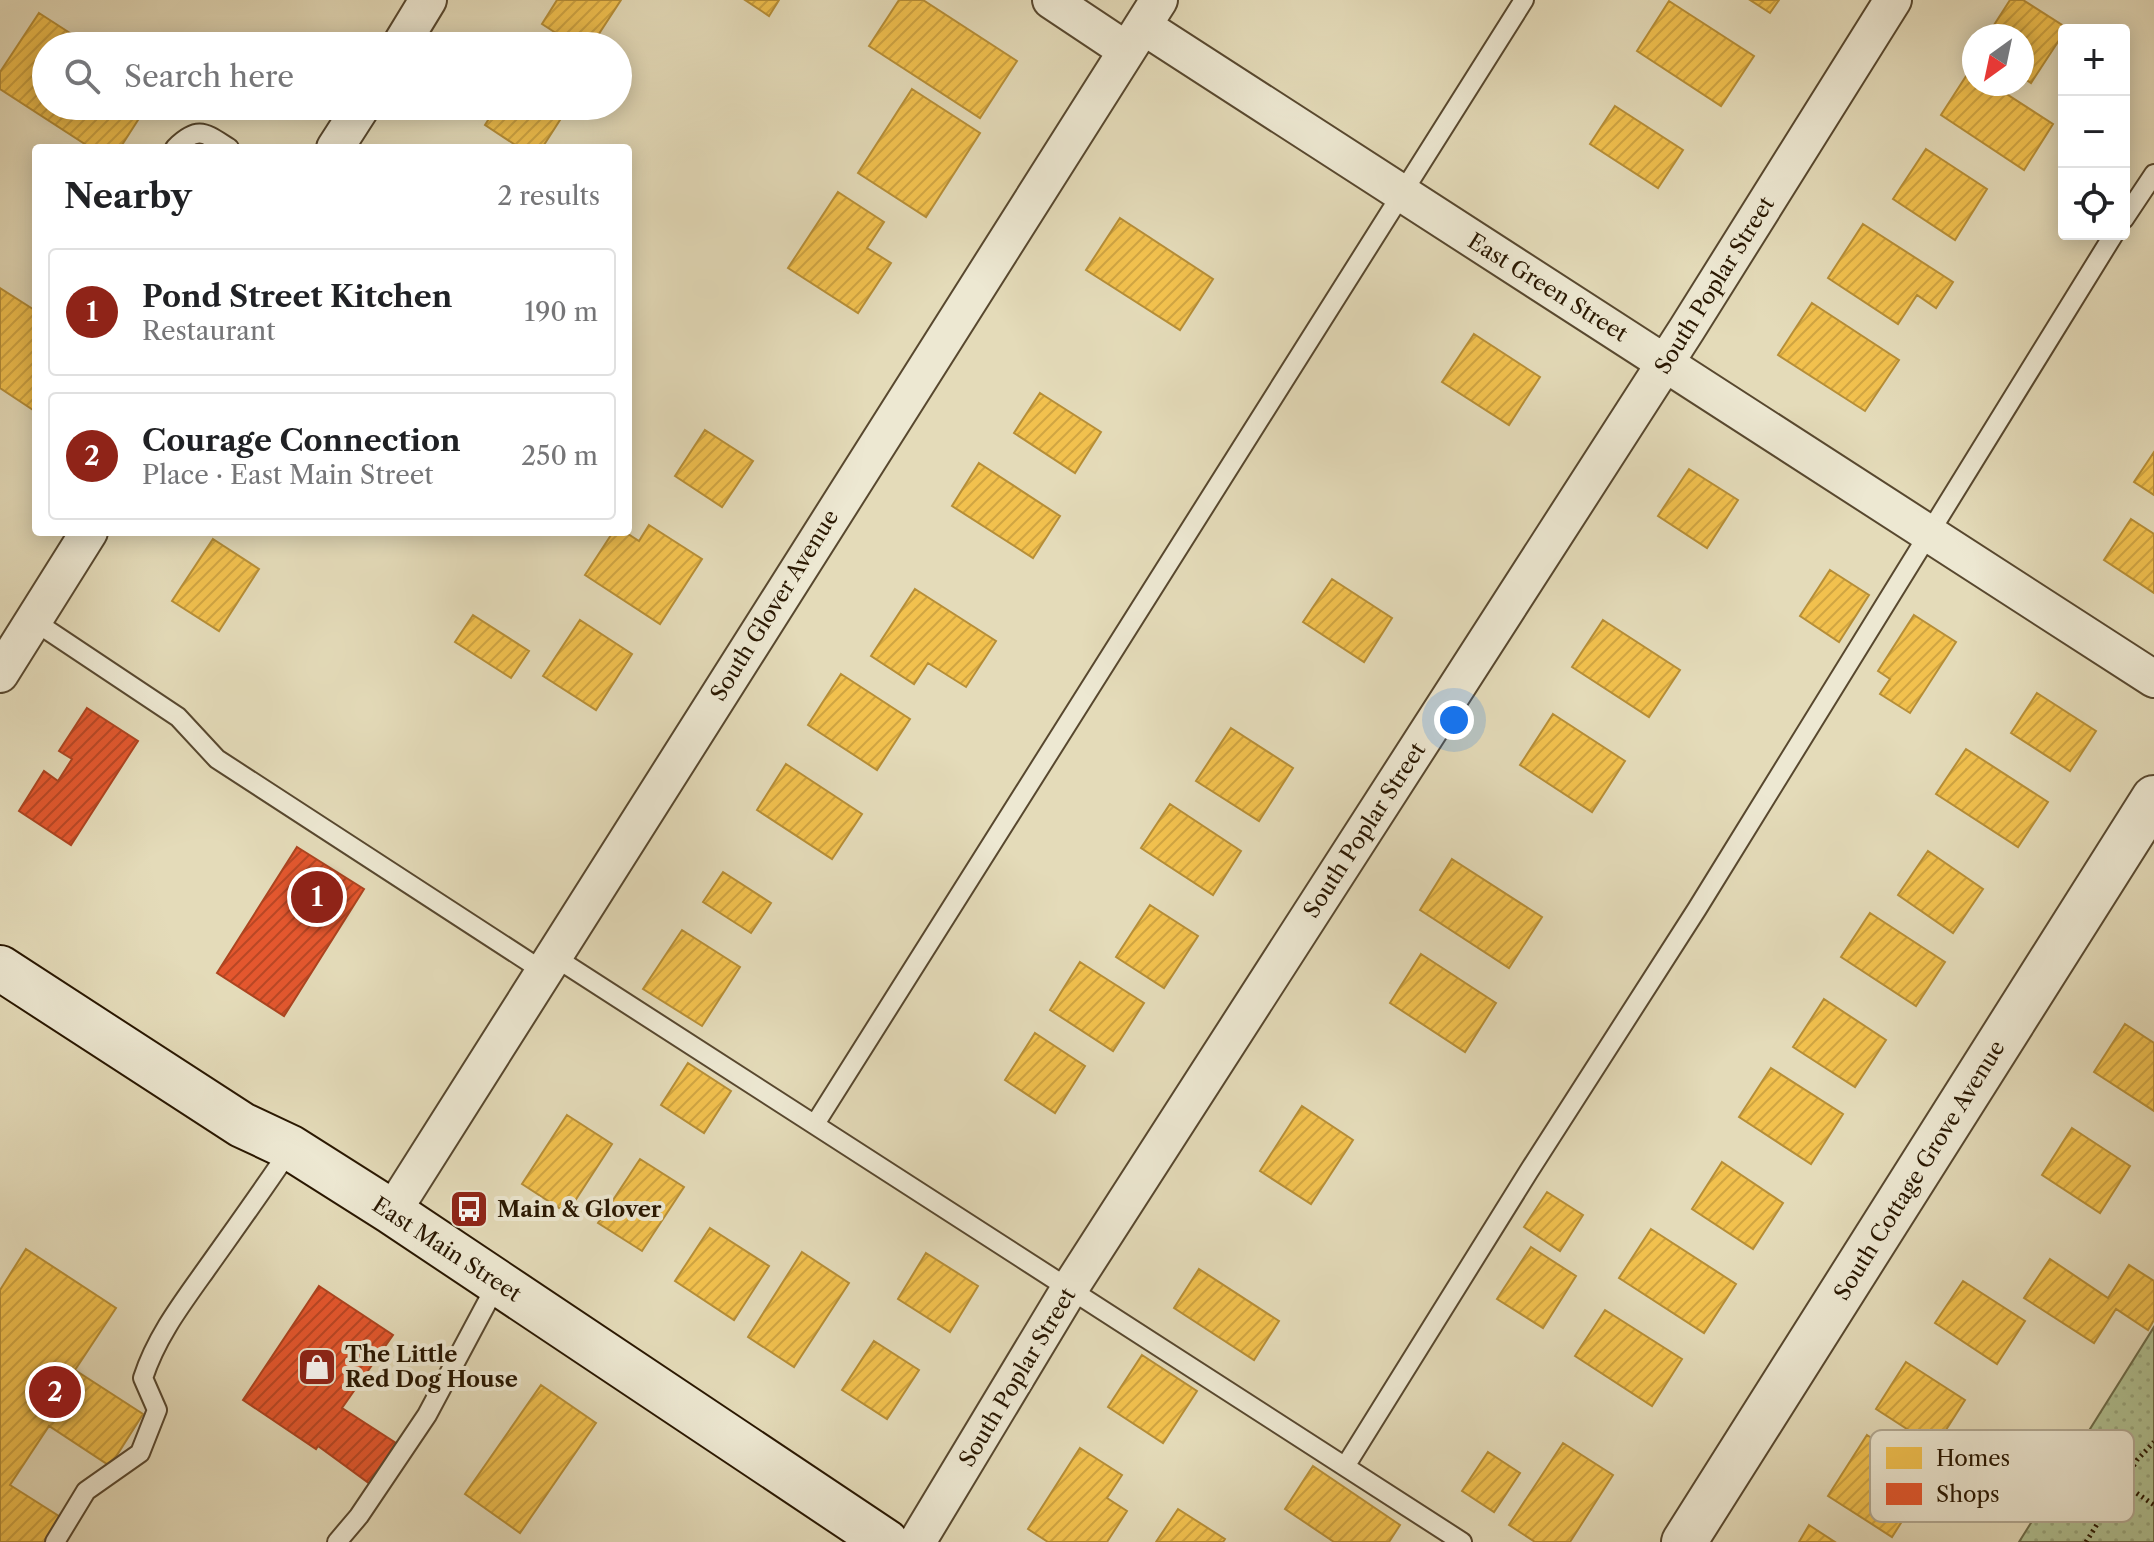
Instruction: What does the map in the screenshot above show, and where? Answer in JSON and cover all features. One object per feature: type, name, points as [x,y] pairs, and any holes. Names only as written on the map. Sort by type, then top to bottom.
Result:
[{"type":"main road","name":"South Cottage Grove Avenue","points":[[1684,1542],[2154,798]]},
{"type":"main road","name":"East Main Street","points":[[0,968],[242,1125],[291,1148],[392,1212],[886,1542]]},
{"type":"street","points":[[409,32],[428,0]]},
{"type":"street","name":"East Green Street","points":[[1051,0],[1142,25],[2154,679]]},
{"type":"street","name":"South Poplar Street","points":[[917,1542],[1070,1288],[1665,362],[1893,0]]},
{"type":"street","name":"South Glover Avenue","points":[[392,1212],[1142,25]]},
{"type":"street","points":[[338,144],[353,120]]},
{"type":"street","points":[[0,674],[87,536]]},
{"type":"lane","points":[[815,1124],[1524,0]]},
{"type":"lane","points":[[179,144],[188,135],[204,133],[222,144]]},
{"type":"lane","points":[[2130,210],[2154,174]]},
{"type":"lane","points":[[1346,1465],[1697,909],[2110,240]]},
{"type":"lane","points":[[34,621],[178,717],[217,759],[815,1124],[1462,1542]]},
{"type":"lane","points":[[55,1542],[86,1491],[140,1453],[157,1410],[143,1378],[151,1353],[291,1148]]},
{"type":"lane","points":[[337,1542],[359,1516],[427,1415],[498,1282]]},
{"type":"path","points":[[2134,1465],[2154,1442]]},
{"type":"path","points":[[2134,1491],[2154,1505]]},
{"type":"path","points":[[2086,1542],[2098,1522]]},
{"type":"green space","points":[[2154,1327],[2154,1542],[2019,1542],[2032,1522],[2134,1522],[2134,1430],[2089,1430]]},
{"type":"building: Homes","points":[[557,0],[621,0],[600,32],[554,32],[542,24]]},
{"type":"building: Homes","points":[[745,0],[779,0],[769,16]]},
{"type":"building: Homes","points":[[899,0],[923,0],[1017,61],[980,118],[869,46]]},
{"type":"building: Homes","points":[[1750,0],[1779,0],[1770,13]]},
{"type":"building: Homes","points":[[2010,0],[2023,0],[2061,24],[2058,24],[2058,42],[2034,78],[2034,24],[1995,24]]},
{"type":"building: Homes","points":[[1669,1],[1754,56],[1721,106],[1637,51]]},
{"type":"building: Homes","points":[[39,13],[68,32],[32,32],[32,110],[0,89],[0,72]]},
{"type":"building: Homes","points":[[1962,82],[1962,96],[2010,96],[2053,124],[2024,170],[1941,115]]},
{"type":"building: Homes","points":[[912,89],[980,133],[926,217],[858,173]]},
{"type":"building: Homes","points":[[1615,106],[1683,150],[1658,188],[1590,144]]},
{"type":"building: Homes","points":[[48,120],[138,120],[123,144],[85,144]]},
{"type":"building: Homes","points":[[488,120],[560,120],[545,144],[514,144],[485,125]]},
{"type":"building: Homes","points":[[1926,149],[1987,189],[1955,240],[1893,199]]},
{"type":"building: Homes","points":[[838,192],[884,222],[867,248],[891,263],[858,313],[788,268]]},
{"type":"building: Homes","points":[[1120,218],[1213,279],[1180,330],[1086,270]]},
{"type":"building: Homes","points":[[1863,224],[1953,282],[1936,308],[1917,295],[1898,324],[1828,278]]},
{"type":"building: Homes","points":[[0,288],[32,308],[32,409],[0,388]]},
{"type":"building: Homes","points":[[1812,303],[1899,360],[1865,411],[1778,355]]},
{"type":"building: Homes","points":[[1474,334],[1540,377],[1509,425],[1442,382]]},
{"type":"building: Homes","points":[[1040,393],[1101,432],[1075,473],[1014,433]]},
{"type":"building: Homes","points":[[705,430],[753,461],[722,507],[675,476]]},
{"type":"building: Homes","points":[[2154,452],[2154,495],[2134,482]]},
{"type":"building: Homes","points":[[979,463],[1060,516],[1033,558],[952,506]]},
{"type":"building: Homes","points":[[1689,469],[1738,500],[1707,548],[1658,516]]},
{"type":"building: Homes","points":[[2131,519],[2154,534],[2154,593],[2104,560]]},
{"type":"building: Homes","points":[[649,525],[702,559],[660,624],[585,575],[610,536],[631,536],[639,541]]},
{"type":"building: Homes","points":[[213,539],[259,569],[219,631],[172,601]]},
{"type":"building: Homes","points":[[1830,570],[1869,595],[1839,642],[1800,616]]},
{"type":"building: Homes","points":[[1332,579],[1392,618],[1364,662],[1303,622]]},
{"type":"building: Homes","points":[[915,589],[996,641],[966,687],[928,663],[914,684],[871,656]]},
{"type":"building: Homes","points":[[473,615],[529,651],[511,678],[455,642]]},
{"type":"building: Homes","points":[[1914,615],[1956,642],[1910,713],[1880,694],[1890,679],[1878,671]]},
{"type":"building: Homes","points":[[580,620],[632,654],[596,710],[543,676]]},
{"type":"building: Homes","points":[[1603,620],[1680,670],[1649,717],[1572,667]]},
{"type":"building: Homes","points":[[841,674],[910,719],[877,770],[808,725]]},
{"type":"building: Homes","points":[[2037,693],[2096,731],[2070,771],[2011,733]]},
{"type":"building: Homes","points":[[1553,714],[1625,761],[1592,812],[1520,765]]},
{"type":"building: Homes","points":[[1231,728],[1293,768],[1259,821],[1196,781]]},
{"type":"building: Homes","points":[[1966,749],[2048,802],[2018,847],[1936,794]]},
{"type":"building: Homes","points":[[786,764],[862,814],[832,859],[757,810]]},
{"type":"building: Homes","points":[[1170,804],[1241,851],[1213,895],[1141,848]]},
{"type":"building: Homes","points":[[1928,851],[1983,889],[1953,933],[1898,895]]},
{"type":"building: Homes","points":[[1452,859],[1542,917],[1509,968],[1420,910]]},
{"type":"building: Homes","points":[[723,872],[771,903],[751,933],[703,902]]},
{"type":"building: Homes","points":[[1150,905],[1198,936],[1164,988],[1116,957]]},
{"type":"building: Homes","points":[[1870,913],[1945,962],[1916,1006],[1841,957]]},
{"type":"building: Homes","points":[[682,930],[740,967],[702,1026],[643,989]]},
{"type":"building: Homes","points":[[1421,954],[1496,1003],[1465,1052],[1390,1003]]},
{"type":"building: Homes","points":[[1080,962],[1144,1003],[1113,1051],[1050,1010]]},
{"type":"building: Homes","points":[[1824,999],[1886,1040],[1855,1087],[1793,1047]]},
{"type":"building: Homes","points":[[2125,1024],[2154,1043],[2154,1111],[2094,1072]]},
{"type":"building: Homes","points":[[1035,1033],[1085,1066],[1055,1113],[1005,1080]]},
{"type":"building: Homes","points":[[688,1063],[731,1091],[704,1133],[661,1105]]},
{"type":"building: Homes","points":[[1771,1068],[1843,1114],[1811,1164],[1739,1117]]},
{"type":"building: Homes","points":[[1302,1106],[1353,1140],[1311,1204],[1260,1171]]},
{"type":"building: Homes","points":[[567,1115],[612,1144],[567,1213],[522,1184]]},
{"type":"building: Homes","points":[[2072,1128],[2130,1166],[2100,1213],[2042,1175]]},
{"type":"building: Homes","points":[[640,1159],[684,1187],[642,1251],[598,1223]]},
{"type":"building: Homes","points":[[1722,1162],[1783,1203],[1753,1249],[1692,1209]]},
{"type":"building: Homes","points":[[1547,1192],[1583,1215],[1560,1251],[1524,1227]]},
{"type":"building: Homes","points":[[710,1228],[769,1266],[734,1320],[675,1281]]},
{"type":"building: Homes","points":[[1651,1229],[1736,1284],[1704,1333],[1619,1278]]},
{"type":"building: Homes","points":[[1531,1247],[1576,1276],[1543,1328],[1497,1299]]},
{"type":"building: Homes","points":[[26,1249],[116,1308],[75,1370],[143,1414],[110,1466],[49,1426],[10,1485],[62,1518],[46,1542],[0,1542],[0,1290]]},
{"type":"building: Homes","points":[[802,1252],[849,1283],[794,1367],[748,1337]]},
{"type":"building: Homes","points":[[926,1253],[978,1286],[950,1332],[898,1299]]},
{"type":"building: Homes","points":[[2050,1259],[2108,1298],[2129,1265],[2154,1281],[2154,1320],[2148,1330],[2116,1309],[2094,1343],[2024,1298]]},
{"type":"building: Homes","points":[[1199,1269],[1279,1321],[1254,1360],[1174,1308]]},
{"type":"building: Homes","points":[[1963,1281],[2025,1321],[1997,1364],[1935,1323]]},
{"type":"building: Homes","points":[[1605,1310],[1682,1359],[1652,1406],[1575,1356]]},
{"type":"building: Homes","points":[[874,1341],[919,1370],[887,1419],[842,1390]]},
{"type":"building: Homes","points":[[1142,1355],[1197,1391],[1163,1443],[1108,1407]]},
{"type":"building: Homes","points":[[1906,1362],[1965,1400],[1946,1430],[1909,1430],[1876,1409]]},
{"type":"building: Homes","points":[[541,1385],[596,1423],[520,1533],[465,1494]]},
{"type":"building: Homes","points":[[1867,1435],[1870,1437],[1870,1522],[1902,1522],[1892,1537],[1828,1496]]},
{"type":"building: Homes","points":[[1563,1443],[1613,1475],[1570,1542],[1535,1542],[1509,1525]]},
{"type":"building: Homes","points":[[1080,1448],[1122,1475],[1107,1498],[1127,1511],[1107,1542],[1048,1542],[1028,1529]]},
{"type":"building: Homes","points":[[1488,1452],[1520,1473],[1494,1512],[1462,1491]]},
{"type":"building: Homes","points":[[1313,1466],[1400,1525],[1389,1542],[1334,1542],[1285,1509]]},
{"type":"building: Homes","points":[[1178,1509],[1225,1539],[1223,1542],[1156,1542]]},
{"type":"building: Homes","points":[[1809,1525],[1835,1542],[1799,1542]]},
{"type":"building: Shops","points":[[87,708],[138,741],[71,845],[19,811],[44,771],[58,781],[72,759],[59,751]]},
{"type":"building: Shops","points":[[297,847],[364,889],[284,1016],[217,973]]},
{"type":"building: Shops","name":"The Little Red Dog House","points":[[319,1286],[393,1335],[342,1408],[396,1443],[370,1484],[318,1446],[316,1449],[243,1400]]},
{"type":"place","name":"Pond Street Kitchen","points":[[317,897]]},
{"type":"place","name":"Main & Glover","points":[[469,1209]]},
{"type":"place","name":"The Little Red Dog House","points":[[317,1367]]},
{"type":"place","name":"Courage Connection","points":[[55,1392]]}]
